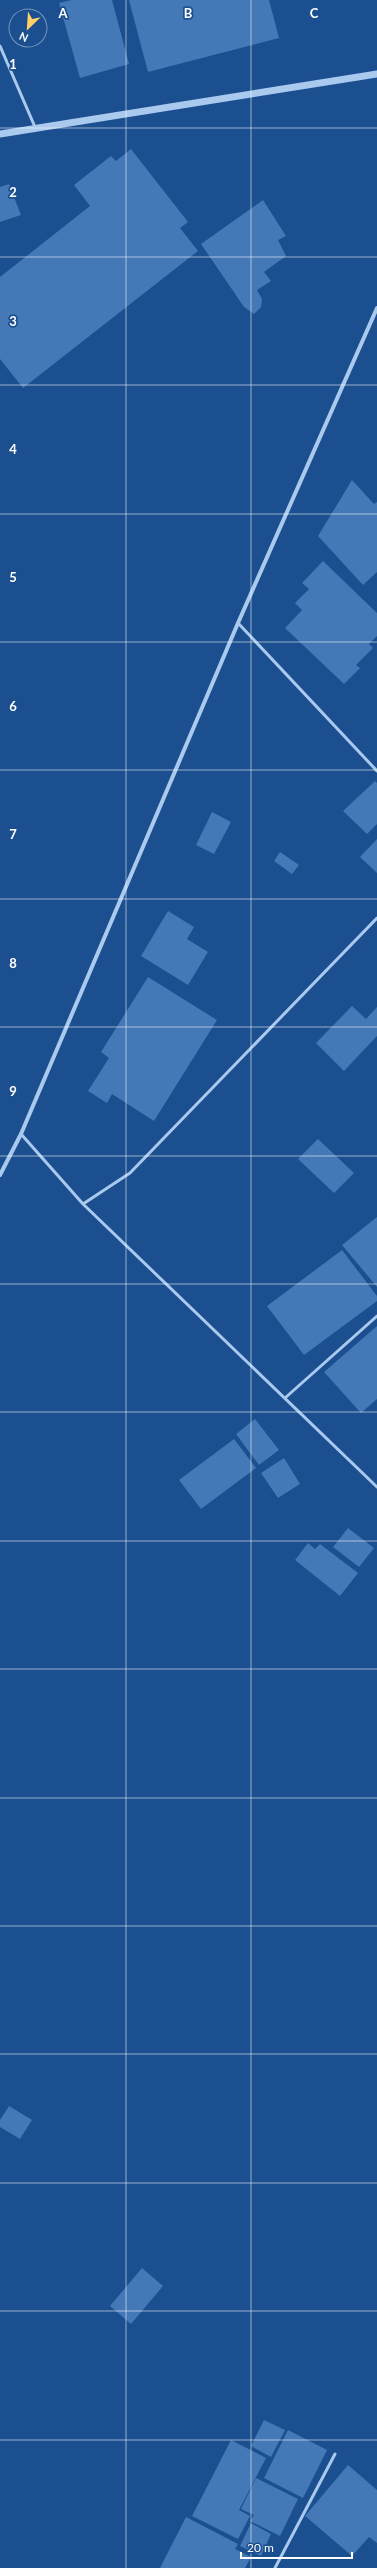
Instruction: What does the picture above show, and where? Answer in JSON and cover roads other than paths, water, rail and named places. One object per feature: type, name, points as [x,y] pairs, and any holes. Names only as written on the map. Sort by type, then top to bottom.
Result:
[{"type":"street","points":[[0,134],[35,127],[377,74]]},
{"type":"street","points":[[0,1175],[21,1134],[238,623],[377,308]]},
{"type":"lane","points":[[0,46],[35,127]]},
{"type":"lane","points":[[238,623],[377,772]]},
{"type":"lane","points":[[83,1204],[130,1173],[377,918]]},
{"type":"lane","points":[[21,1134],[83,1204],[377,1487]]},
{"type":"lane","points":[[285,1398],[377,1316]]},
{"type":"lane","points":[[275,2568],[335,2454]]}]
